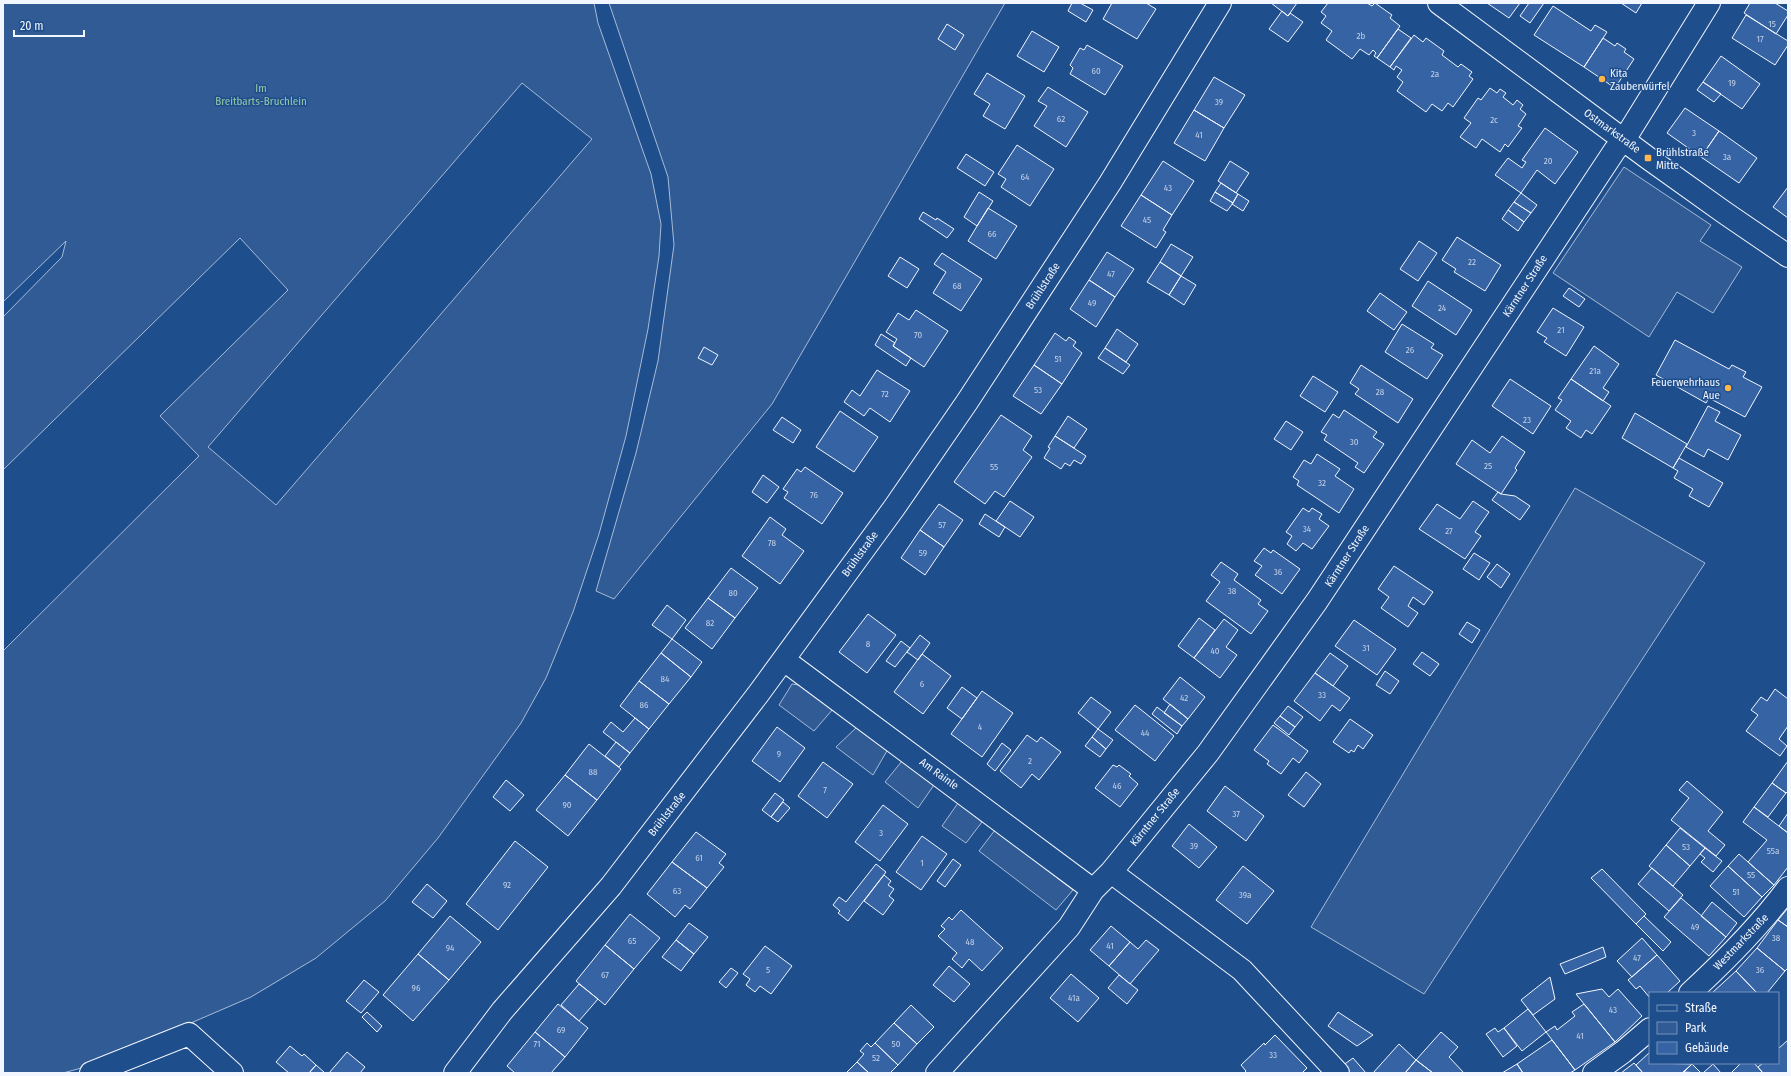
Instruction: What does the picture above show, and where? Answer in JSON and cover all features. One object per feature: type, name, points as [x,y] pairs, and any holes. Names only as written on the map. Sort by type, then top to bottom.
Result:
[{"type":"street","name":"Brühlstraße","points":[[455,1073],[502,1011],[611,886],[784,660],[894,508],[967,402],[1110,183],[1220,3]]},
{"type":"street","name":"Ostmarkstraße","points":[[1439,3],[1540,80],[1724,213],[1788,256]]},
{"type":"street","name":"Kärntner Straße","points":[[936,1073],[1069,927],[1093,890],[1111,872],[1208,753],[1317,601],[1615,150],[1624,140],[1709,3]]},
{"type":"street","name":"Am Rainle","points":[[784,660],[1093,890]]},
{"type":"street","points":[[1111,872],[1242,970],[1338,1073]]},
{"type":"street","name":"Westmarkstraße","points":[[1691,992],[1732,955],[1770,913],[1788,888]]},
{"type":"street","points":[[1594,1073],[1623,1052],[1649,1030]]},
{"type":"street","points":[[91,1073],[189,1034],[232,1073]]},
{"type":"green space","name":"Im Breitbarts-Bruchlein","points":[[3,3],[594,3],[598,23],[651,174],[661,224],[659,256],[648,329],[626,436],[599,534],[573,612],[546,678],[521,723],[438,838],[385,901],[316,958],[251,997],[96,1064],[63,1073],[3,1073],[3,651],[199,456],[160,416],[288,290],[240,238],[3,470],[3,317],[62,257],[66,241],[3,302]],"holes":[[[522,83],[592,139],[276,505],[208,447]]]},
{"type":"green space","points":[[609,3],[1005,3],[772,404],[614,599],[596,591],[636,453],[658,361],[674,245],[668,177]]},
{"type":"green space","points":[[1624,167],[1711,225],[1700,241],[1742,267],[1713,313],[1677,292],[1649,337],[1553,273]]},
{"type":"green space","points":[[1575,488],[1705,563],[1424,994],[1311,927]]},
{"type":"green space","points":[[792,684],[799,685],[833,709],[814,731],[779,705]]},
{"type":"green space","points":[[857,727],[888,749],[873,775],[836,747]]},
{"type":"green space","points":[[902,761],[934,785],[918,808],[885,782]]},
{"type":"green space","points":[[958,803],[982,822],[966,843],[942,826]]},
{"type":"green space","points":[[995,830],[1073,890],[1056,910],[979,851]]},
{"type":"building","points":[[1072,3],[1080,3],[1093,10],[1086,22],[1068,11]]},
{"type":"building","points":[[1112,3],[1146,3],[1156,9],[1137,39],[1103,19]]},
{"type":"building","points":[[1271,3],[1297,3],[1288,16]]},
{"type":"building","points":[[1328,3],[1367,3],[1372,6],[1375,3],[1392,15],[1390,18],[1400,26],[1377,58],[1374,56],[1376,53],[1373,50],[1369,55],[1360,49],[1352,59],[1326,40],[1332,31],[1321,23],[1326,16],[1321,12]]},
{"type":"building","points":[[1487,3],[1520,3],[1509,18]]},
{"type":"building","points":[[1529,3],[1544,3],[1530,23],[1520,16]]},
{"type":"building","points":[[1621,3],[1642,3],[1636,13]]},
{"type":"building","points":[[1750,3],[1775,3],[1788,11],[1788,15],[1776,34],[1744,13]]},
{"type":"building","points":[[1553,6],[1591,31],[1595,25],[1607,32],[1584,67],[1534,35]]},
{"type":"building","points":[[1282,11],[1288,16],[1290,13],[1303,22],[1288,42],[1269,29]]},
{"type":"building","points":[[1746,15],[1788,41],[1788,45],[1775,65],[1732,38]]},
{"type":"building","points":[[947,24],[964,35],[955,50],[938,39]]},
{"type":"building","points":[[1398,29],[1411,38],[1390,67],[1377,58]]},
{"type":"building","points":[[1032,31],[1059,47],[1044,72],[1017,56]]},
{"type":"building","points":[[1414,35],[1423,42],[1426,38],[1444,51],[1442,55],[1458,67],[1461,64],[1472,72],[1469,76],[1473,79],[1453,107],[1448,103],[1442,111],[1432,104],[1426,112],[1397,91],[1403,82],[1397,77],[1402,70],[1396,66],[1394,70],[1390,67]]},
{"type":"building","points":[[1603,38],[1615,46],[1617,43],[1626,49],[1624,52],[1634,59],[1615,88],[1584,67]]},
{"type":"building","points":[[1087,45],[1123,66],[1105,95],[1070,74],[1073,68],[1070,65],[1080,48],[1084,50]]},
{"type":"building","points":[[1721,56],[1760,84],[1742,109],[1703,82]]},
{"type":"building","points":[[987,73],[1025,96],[1005,129],[983,116],[990,104],[974,94]]},
{"type":"building","points":[[1214,77],[1245,95],[1224,128],[1194,110]]},
{"type":"building","points":[[1703,82],[1721,94],[1714,102],[1697,90]]},
{"type":"building","points":[[1048,87],[1088,112],[1066,147],[1034,126],[1047,106],[1038,101]]},
{"type":"building","points":[[1490,88],[1497,93],[1500,89],[1506,93],[1503,97],[1513,105],[1517,100],[1523,105],[1520,109],[1526,114],[1518,126],[1522,128],[1508,147],[1505,144],[1500,152],[1482,139],[1476,148],[1460,137],[1471,123],[1464,118],[1478,98],[1481,100]]},
{"type":"building","points":[[1685,108],[1719,131],[1701,157],[1667,133]]},
{"type":"building","points":[[1194,110],[1224,128],[1205,161],[1174,143]]},
{"type":"building","points":[[1545,128],[1578,152],[1555,184],[1537,170],[1521,193],[1495,175],[1508,158],[1522,168],[1526,162],[1522,160]]},
{"type":"building","points":[[1719,131],[1757,158],[1739,183],[1701,157]]},
{"type":"building","points":[[1017,145],[1054,169],[1030,206],[1001,187],[1006,179],[998,174]]},
{"type":"building","points":[[966,154],[994,172],[985,186],[957,168]]},
{"type":"building","points":[[1163,161],[1194,181],[1172,215],[1141,195]]},
{"type":"building","points":[[1230,161],[1249,173],[1236,193],[1218,181]]},
{"type":"building","points":[[1221,183],[1238,194],[1233,203],[1215,192]]},
{"type":"building","points":[[1788,187],[1788,218],[1773,207]]},
{"type":"building","points":[[979,192],[993,201],[977,226],[964,217]]},
{"type":"building","points":[[1215,192],[1233,203],[1227,211],[1210,201]]},
{"type":"building","points":[[1521,193],[1537,205],[1531,213],[1514,202]]},
{"type":"building","points":[[1238,194],[1249,201],[1243,211],[1232,204]]},
{"type":"building","points":[[1141,195],[1172,215],[1163,230],[1166,232],[1156,248],[1121,226]]},
{"type":"building","points":[[1514,202],[1531,213],[1524,222],[1508,210]]},
{"type":"building","points":[[988,208],[1017,226],[996,259],[968,241]]},
{"type":"building","points":[[1508,210],[1524,222],[1518,231],[1502,219]]},
{"type":"building","points":[[923,212],[936,220],[937,218],[954,229],[947,238],[919,219]]},
{"type":"building","points":[[1457,237],[1501,265],[1485,291],[1454,272],[1456,269],[1442,260]]},
{"type":"building","points":[[1419,241],[1437,253],[1418,281],[1400,269]]},
{"type":"building","points":[[1171,244],[1193,257],[1181,276],[1160,262]]},
{"type":"building","points":[[1107,252],[1134,269],[1115,297],[1089,280]]},
{"type":"building","points":[[942,253],[982,279],[961,311],[933,293],[946,272],[934,264]]},
{"type":"building","points":[[900,257],[919,269],[907,288],[888,276]]},
{"type":"building","points":[[1160,262],[1181,276],[1169,295],[1147,282]]},
{"type":"building","points":[[1181,276],[1196,285],[1184,305],[1169,295]]},
{"type":"building","points":[[1089,280],[1115,297],[1096,327],[1070,309]]},
{"type":"building","points":[[1428,281],[1472,310],[1456,335],[1412,306]]},
{"type":"building","points":[[1569,288],[1585,299],[1579,307],[1563,296]]},
{"type":"building","points":[[1380,293],[1407,312],[1394,330],[1367,311]]},
{"type":"building","points":[[1553,308],[1584,327],[1566,356],[1544,342],[1547,338],[1537,332]]},
{"type":"building","points":[[916,310],[948,331],[924,367],[893,346],[897,339],[886,332],[898,313],[909,320]]},
{"type":"building","points":[[1402,324],[1434,344],[1431,348],[1443,355],[1427,379],[1385,352]]},
{"type":"building","points":[[1117,329],[1138,344],[1126,362],[1105,348]]},
{"type":"building","points":[[1055,333],[1066,341],[1069,337],[1076,342],[1073,346],[1082,353],[1062,384],[1034,365]]},
{"type":"building","points":[[881,334],[895,343],[893,346],[911,358],[906,366],[875,345]]},
{"type":"building","points":[[1675,340],[1729,369],[1732,365],[1746,372],[1743,377],[1762,387],[1745,417],[1709,398],[1706,403],[1656,375]]},
{"type":"building","points":[[1594,346],[1619,364],[1603,388],[1609,392],[1603,401],[1571,379]]},
{"type":"building","points":[[704,347],[718,355],[712,365],[698,358]]},
{"type":"building","points":[[1105,348],[1130,365],[1123,374],[1098,358]]},
{"type":"building","points":[[1034,365],[1062,384],[1041,414],[1013,396]]},
{"type":"building","points":[[1361,365],[1413,399],[1398,423],[1355,394],[1359,389],[1350,383]]},
{"type":"building","points":[[877,370],[910,391],[890,422],[870,408],[864,416],[844,402],[852,390],[860,396]]},
{"type":"building","points":[[1313,376],[1338,392],[1325,412],[1300,396]]},
{"type":"building","points":[[1510,379],[1551,406],[1533,434],[1492,406]]},
{"type":"building","points":[[1571,379],[1611,406],[1592,434],[1586,430],[1581,438],[1566,428],[1571,421],[1555,410],[1562,400],[1558,398]]},
{"type":"building","points":[[1708,406],[1720,412],[1715,421],[1741,435],[1728,460],[1708,449],[1704,457],[1686,447]]},
{"type":"building","points":[[1344,410],[1377,432],[1373,437],[1384,444],[1364,473],[1355,467],[1358,463],[1324,440],[1327,435],[1321,432],[1333,414],[1339,418]]},
{"type":"building","points":[[840,411],[878,437],[854,472],[816,447]]},
{"type":"building","points":[[1635,413],[1687,444],[1673,468],[1622,438]]},
{"type":"building","points":[[1001,415],[1032,436],[1023,450],[1032,457],[1004,497],[995,491],[985,504],[954,482]]},
{"type":"building","points":[[1068,416],[1087,429],[1074,448],[1055,436]]},
{"type":"building","points":[[782,417],[801,430],[793,443],[773,430]]},
{"type":"building","points":[[1286,421],[1303,432],[1291,450],[1274,439]]},
{"type":"building","points":[[1055,436],[1086,456],[1081,464],[1074,460],[1070,466],[1065,463],[1061,469],[1044,458],[1050,448],[1048,447]]},
{"type":"building","points":[[1502,436],[1525,452],[1515,468],[1517,470],[1501,494],[1456,464],[1472,440],[1490,453]]},
{"type":"building","points":[[1317,454],[1340,469],[1335,476],[1354,489],[1339,513],[1297,485],[1299,481],[1293,477],[1304,460],[1311,464]]},
{"type":"building","points":[[1679,458],[1723,483],[1709,507],[1689,496],[1693,489],[1674,478],[1678,471],[1673,468]]},
{"type":"building","points":[[805,467],[843,493],[822,524],[784,498],[788,492],[783,489],[797,469],[801,472]]},
{"type":"building","points":[[763,475],[779,487],[767,503],[752,492]]},
{"type":"building","points":[[1498,492],[1501,494],[1515,496],[1530,506],[1520,520],[1492,500]]},
{"type":"building","points":[[1010,501],[1034,517],[1020,537],[996,521]]},
{"type":"building","points":[[1473,501],[1489,512],[1475,532],[1481,536],[1465,559],[1419,529],[1437,504],[1460,519]]},
{"type":"building","points":[[939,504],[963,520],[944,547],[920,530]]},
{"type":"building","points":[[1303,508],[1309,512],[1312,508],[1322,514],[1319,519],[1329,526],[1312,549],[1303,543],[1296,551],[1287,544],[1292,536],[1286,532]]},
{"type":"building","points":[[985,514],[1005,527],[999,537],[979,524]]},
{"type":"building","points":[[770,517],[786,529],[782,535],[804,551],[780,584],[742,556]]},
{"type":"building","points":[[920,530],[944,547],[925,575],[901,558]]},
{"type":"building","points":[[1264,548],[1271,553],[1273,550],[1300,569],[1282,594],[1255,575],[1262,566],[1254,561]]},
{"type":"building","points":[[1474,553],[1490,563],[1479,580],[1463,569]]},
{"type":"building","points":[[1221,562],[1238,574],[1234,580],[1261,600],[1258,604],[1268,611],[1251,634],[1206,601],[1220,582],[1211,575]]},
{"type":"building","points":[[1497,564],[1510,574],[1501,588],[1487,577]]},
{"type":"building","points":[[1394,566],[1433,592],[1424,605],[1413,597],[1408,606],[1418,613],[1408,627],[1381,608],[1389,597],[1378,589]]},
{"type":"building","points":[[731,568],[758,588],[735,618],[708,598]]},
{"type":"building","points":[[708,598],[735,618],[712,649],[685,628]]},
{"type":"building","points":[[667,605],[686,620],[672,639],[652,625]]},
{"type":"building","points":[[868,614],[896,635],[867,673],[839,652]]},
{"type":"building","points":[[1199,618],[1215,630],[1194,658],[1178,646]]},
{"type":"building","points":[[1224,619],[1238,630],[1226,647],[1237,655],[1220,678],[1194,658]]},
{"type":"building","points":[[1354,620],[1396,649],[1377,675],[1335,646]]},
{"type":"building","points":[[1467,622],[1480,630],[1472,643],[1459,634]]},
{"type":"building","points":[[920,635],[930,643],[918,660],[907,652]]},
{"type":"building","points":[[672,639],[702,662],[691,677],[661,653]]},
{"type":"building","points":[[901,641],[910,648],[895,667],[886,661]]},
{"type":"building","points":[[1422,652],[1439,664],[1430,676],[1413,664]]},
{"type":"building","points":[[661,653],[691,677],[669,704],[639,681]]},
{"type":"building","points":[[1330,653],[1348,666],[1333,686],[1315,673]]},
{"type":"building","points":[[922,654],[951,676],[923,714],[894,692]]},
{"type":"building","points":[[1385,671],[1399,681],[1390,694],[1376,685]]},
{"type":"building","points":[[1315,673],[1350,698],[1340,711],[1332,705],[1320,721],[1294,701]]},
{"type":"building","points":[[1180,677],[1205,697],[1188,719],[1163,699]]},
{"type":"building","points":[[639,681],[669,704],[649,729],[620,706]]},
{"type":"building","points":[[962,687],[977,698],[962,719],[947,708]]},
{"type":"building","points":[[1775,689],[1788,699],[1788,726],[1779,739],[1787,746],[1780,756],[1746,731],[1758,715],[1751,710],[1761,697],[1767,701]]},
{"type":"building","points":[[982,691],[1013,713],[982,757],[951,734]]},
{"type":"building","points":[[1091,697],[1111,712],[1098,729],[1078,713]]},
{"type":"building","points":[[1170,704],[1188,719],[1182,726],[1164,713]]},
{"type":"building","points":[[1135,705],[1174,736],[1155,761],[1115,730]]},
{"type":"building","points":[[1288,706],[1303,717],[1295,727],[1280,716]]},
{"type":"building","points":[[1157,707],[1182,726],[1177,734],[1152,714]]},
{"type":"building","points":[[1280,716],[1295,727],[1289,735],[1274,723]]},
{"type":"building","points":[[635,718],[649,729],[630,753],[603,732],[611,722],[623,732]]},
{"type":"building","points":[[1350,719],[1373,735],[1363,749],[1358,745],[1354,752],[1351,750],[1349,753],[1333,742]]},
{"type":"building","points":[[1273,725],[1308,751],[1299,763],[1293,758],[1281,774],[1267,764],[1269,761],[1254,750]]},
{"type":"building","points":[[777,727],[805,748],[780,782],[752,761]]},
{"type":"building","points":[[1098,729],[1113,740],[1106,749],[1092,737]]},
{"type":"building","points":[[1027,735],[1037,742],[1041,737],[1061,752],[1039,780],[1032,774],[1021,788],[1000,771]]},
{"type":"building","points":[[1092,737],[1106,749],[1100,757],[1085,746]]},
{"type":"building","points":[[616,742],[630,753],[619,767],[605,756]]},
{"type":"building","points":[[1002,743],[1011,750],[995,771],[987,764]]},
{"type":"building","points":[[589,744],[621,769],[597,800],[565,775]]},
{"type":"building","points":[[1788,761],[1788,791],[1786,793],[1772,783]]},
{"type":"building","points":[[823,762],[853,784],[827,818],[798,796]]},
{"type":"building","points":[[1113,765],[1117,767],[1119,765],[1131,774],[1129,776],[1138,784],[1120,807],[1095,788]]},
{"type":"building","points":[[1306,772],[1321,784],[1304,807],[1288,795]]},
{"type":"building","points":[[565,775],[597,800],[568,836],[536,810]]},
{"type":"building","points":[[506,780],[524,795],[510,811],[493,797]]},
{"type":"building","points":[[1687,781],[1723,812],[1708,831],[1725,845],[1716,856],[1671,820],[1689,798],[1679,790]]},
{"type":"building","points":[[1772,783],[1786,793],[1768,817],[1754,807]]},
{"type":"building","points":[[1225,786],[1264,816],[1246,841],[1207,811]]},
{"type":"building","points":[[775,793],[784,800],[771,817],[762,810]]},
{"type":"building","points":[[783,802],[790,808],[778,822],[771,817]]},
{"type":"building","points":[[883,805],[908,824],[880,861],[855,842]]},
{"type":"building","points":[[1754,807],[1788,833],[1788,867],[1774,885],[1748,862],[1767,840],[1743,822]]},
{"type":"building","points":[[1788,813],[1788,833],[1779,826]]},
{"type":"building","points":[[1189,824],[1217,847],[1199,868],[1172,846]]},
{"type":"building","points":[[1680,828],[1705,848],[1690,866],[1666,845]]},
{"type":"building","points":[[696,832],[726,854],[719,863],[724,867],[707,888],[672,862]]},
{"type":"building","points":[[922,836],[947,854],[921,890],[896,872]]},
{"type":"building","points":[[515,841],[548,867],[498,930],[466,904]]},
{"type":"building","points":[[1666,845],[1690,866],[1673,886],[1649,866]]},
{"type":"building","points":[[1705,848],[1722,861],[1713,872],[1701,862],[1705,858],[1700,854]]},
{"type":"building","points":[[1739,854],[1774,885],[1762,897],[1728,866]]},
{"type":"building","points":[[953,859],[961,865],[945,887],[937,881]]},
{"type":"building","points":[[672,862],[707,888],[690,909],[685,905],[675,917],[647,894]]},
{"type":"building","points":[[876,864],[886,872],[848,921],[838,913],[840,911],[833,905],[839,897],[846,902]]},
{"type":"building","points":[[1243,866],[1274,891],[1247,924],[1216,900]]},
{"type":"building","points":[[1728,866],[1762,897],[1744,917],[1710,886]]},
{"type":"building","points":[[1652,868],[1683,895],[1669,911],[1638,884]]},
{"type":"building","points":[[1602,869],[1646,914],[1636,924],[1591,878]]},
{"type":"building","points":[[884,875],[891,881],[888,885],[894,889],[889,896],[894,900],[883,915],[864,901]]},
{"type":"building","points":[[427,884],[447,901],[433,918],[412,902]]},
{"type":"building","points":[[1681,898],[1726,937],[1709,956],[1664,917]]},
{"type":"building","points":[[1712,902],[1737,923],[1726,937],[1701,916]]},
{"type":"building","points":[[1788,908],[1788,927],[1778,920]]},
{"type":"building","points":[[961,910],[1003,948],[982,971],[969,959],[962,968],[952,959],[957,953],[938,936],[945,929],[941,926],[949,917],[952,920]]},
{"type":"building","points":[[630,914],[660,938],[634,969],[605,945]]},
{"type":"building","points":[[450,916],[481,942],[449,980],[418,954]]},
{"type":"building","points":[[1644,916],[1671,942],[1663,951],[1636,924]]},
{"type":"building","points":[[1778,920],[1788,927],[1788,968],[1785,971],[1757,948]]},
{"type":"building","points":[[689,923],[708,937],[694,954],[676,940]]},
{"type":"building","points":[[1111,926],[1130,942],[1109,966],[1090,950]]},
{"type":"building","points":[[1642,938],[1657,955],[1632,977],[1617,961]]},
{"type":"building","points":[[676,940],[694,954],[681,971],[662,957]]},
{"type":"building","points":[[1146,940],[1159,950],[1130,984],[1109,966],[1130,942],[1138,949]]},
{"type":"building","points":[[605,945],[634,969],[605,1005],[576,981]]},
{"type":"building","points":[[765,946],[792,966],[771,994],[760,986],[755,992],[746,985],[750,979],[743,974]]},
{"type":"building","points":[[1603,947],[1606,957],[1565,974],[1560,964]]},
{"type":"building","points":[[1757,948],[1785,971],[1768,992],[1756,992],[1736,971]]},
{"type":"building","points":[[418,954],[449,980],[413,1021],[383,995]]},
{"type":"building","points":[[1657,955],[1680,981],[1668,992],[1649,992],[1649,997],[1640,986],[1636,989],[1628,980]]},
{"type":"building","points":[[949,966],[970,984],[954,1002],[933,985]]},
{"type":"building","points":[[731,968],[738,973],[726,988],[719,982]]},
{"type":"building","points":[[1736,971],[1756,992],[1713,992]]},
{"type":"building","points":[[1071,974],[1099,998],[1078,1022],[1050,998]]},
{"type":"building","points":[[1119,975],[1138,990],[1127,1004],[1108,988]]},
{"type":"building","points":[[1550,977],[1555,999],[1533,1015],[1521,1000]]},
{"type":"building","points":[[364,980],[379,992],[361,1013],[346,1001]]},
{"type":"building","points":[[579,984],[598,999],[579,1021],[561,1005]]},
{"type":"building","points":[[1602,989],[1609,997],[1618,989],[1642,1016],[1615,1042],[1576,994]]},
{"type":"building","points":[[558,1004],[588,1028],[565,1057],[535,1032]]},
{"type":"building","points":[[1584,1004],[1615,1042],[1575,1070],[1546,1032],[1555,1026],[1557,1030],[1575,1016],[1572,1012]]},
{"type":"building","points":[[911,1005],[934,1027],[917,1044],[894,1023]]},
{"type":"building","points":[[1528,1009],[1546,1032],[1522,1051],[1504,1028]]},
{"type":"building","points":[[367,1012],[382,1026],[377,1032],[362,1017]]},
{"type":"building","points":[[1338,1012],[1373,1035],[1357,1046],[1328,1026]]},
{"type":"building","points":[[894,1023],[917,1044],[898,1065],[875,1043]]},
{"type":"building","points":[[1495,1028],[1498,1032],[1504,1028],[1517,1046],[1503,1057],[1486,1034]]},
{"type":"building","points":[[535,1032],[565,1057],[551,1073],[515,1073],[507,1066]]},
{"type":"building","points":[[1441,1032],[1458,1047],[1449,1057],[1464,1073],[1433,1073],[1416,1060]]},
{"type":"building","points":[[1275,1035],[1307,1068],[1302,1073],[1244,1073],[1246,1071],[1241,1065],[1264,1043],[1265,1045]]},
{"type":"building","points":[[1552,1040],[1575,1070],[1570,1073],[1523,1073],[1517,1064]]},
{"type":"building","points":[[1788,1040],[1788,1073],[1763,1073],[1758,1067],[1762,1064],[1779,1064],[1779,1048]]},
{"type":"building","points":[[867,1043],[871,1047],[875,1043],[898,1065],[890,1073],[869,1073],[857,1062],[864,1054],[860,1051]]},
{"type":"building","points":[[1399,1044],[1416,1060],[1405,1073],[1373,1073]]},
{"type":"building","points":[[290,1046],[302,1056],[304,1054],[316,1065],[309,1073],[289,1073],[276,1062]]},
{"type":"building","points":[[347,1052],[365,1067],[360,1073],[329,1073]]},
{"type":"building","points":[[1649,1053],[1649,1064],[1692,1064],[1683,1073],[1643,1073],[1636,1065]]},
{"type":"building","points":[[1353,1058],[1366,1073],[1348,1073],[1342,1066]]},
{"type":"building","points":[[1416,1060],[1433,1073],[1405,1073]]},
{"type":"building","points":[[857,1062],[869,1073],[846,1073]]},
{"type":"building","points":[[1634,1063],[1643,1073],[1621,1073]]},
{"type":"building","points":[[1517,1064],[1523,1073],[1502,1073]]},
{"type":"building","points":[[1692,1064],[1701,1073],[1683,1072]]},
{"type":"building","points":[[1713,1064],[1721,1073],[1703,1073]]},
{"type":"building","points":[[1740,1064],[1755,1064],[1763,1073],[1731,1073]]},
{"type":"building","points":[[316,1065],[325,1073],[309,1073]]},
{"type":"place","name":"Kita Zauberwürfel","points":[[1602,79]]},
{"type":"place","name":"Brühlstraße Mitte","points":[[1648,158]]},
{"type":"place","name":"Feuerwehrhaus Aue","points":[[1728,388]]}]
